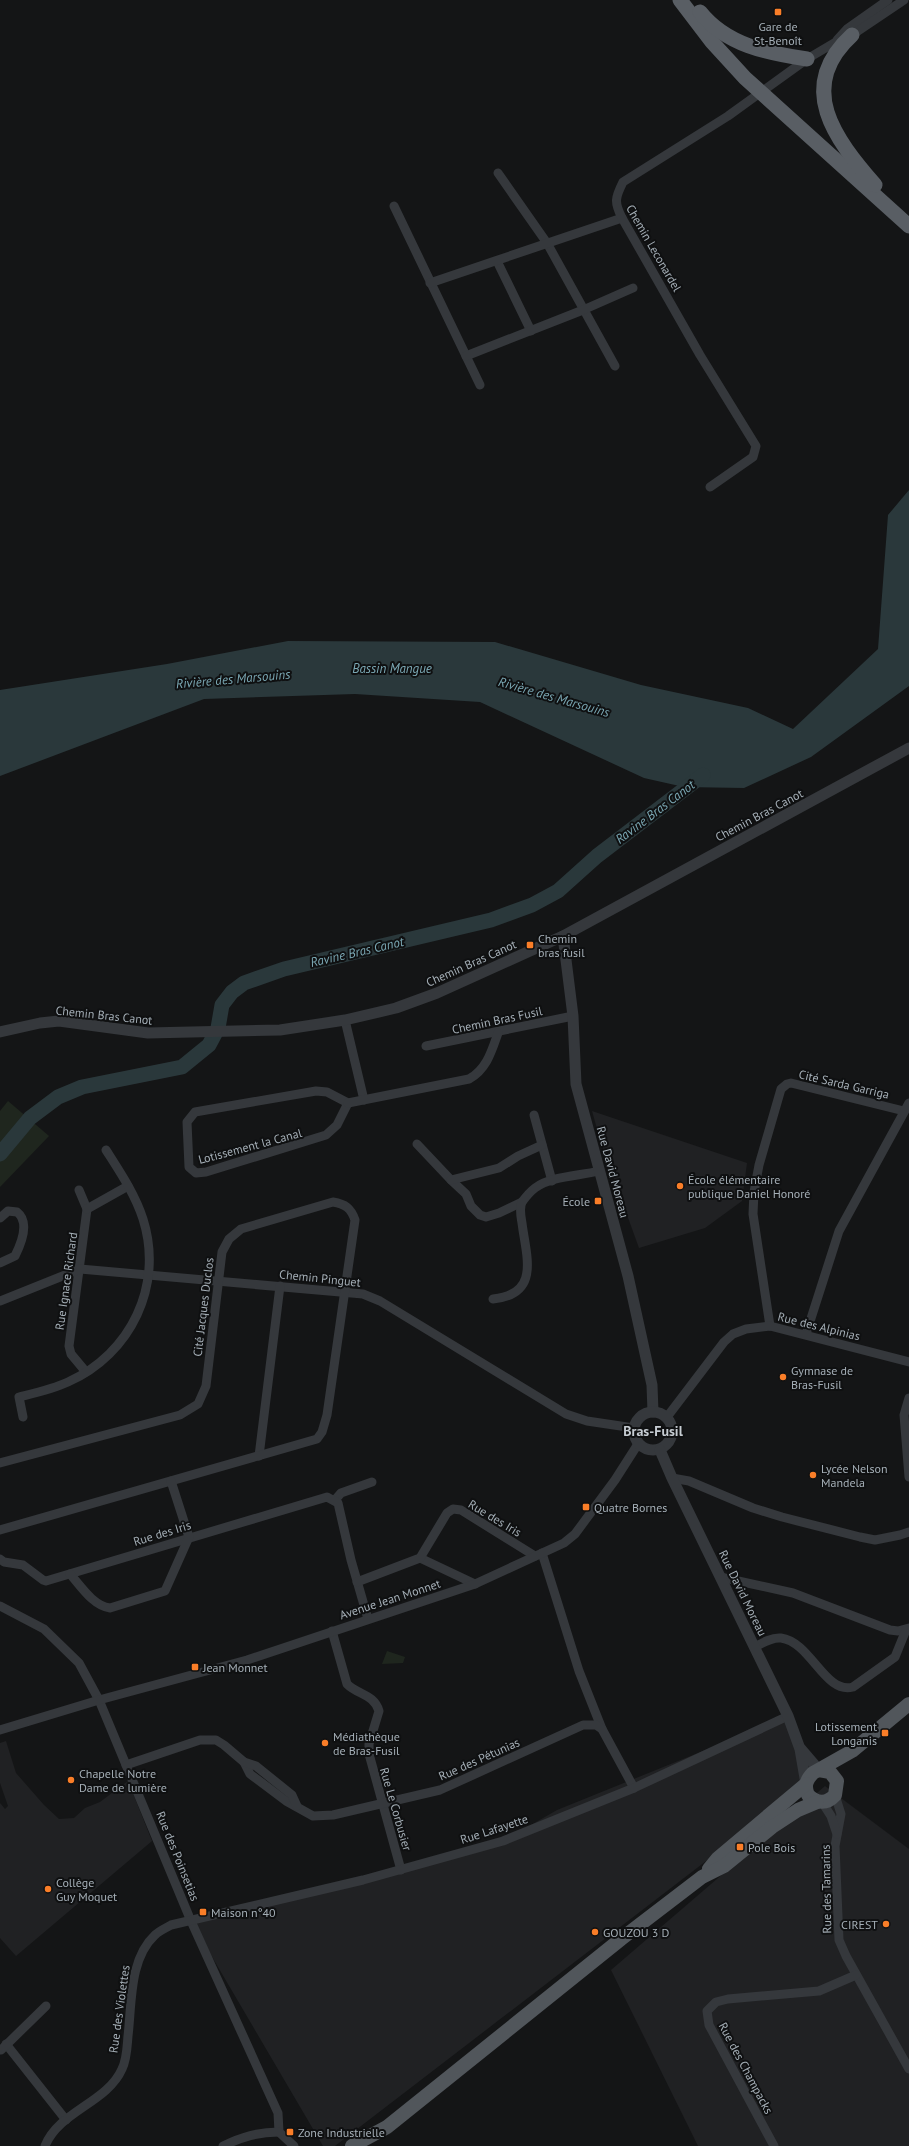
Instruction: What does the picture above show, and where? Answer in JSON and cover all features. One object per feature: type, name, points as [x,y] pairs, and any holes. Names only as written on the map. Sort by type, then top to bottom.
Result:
[{"type":"highway","points":[[680,0],[745,78],[909,225]]},
{"type":"highway","points":[[684,0],[693,17]]},
{"type":"highway","points":[[690,0],[707,21],[724,34],[742,44],[763,52],[807,59]]},
{"type":"highway","points":[[852,35],[841,45],[831,60],[824,86],[826,110],[838,139],[852,159],[909,225]]},
{"type":"main road","points":[[702,1877],[718,1858],[806,1784],[813,1773],[852,1751],[909,1704]]},
{"type":"main road","points":[[352,2146],[388,2127],[591,1962],[702,1877],[724,1866],[785,1818],[798,1810],[832,1799],[835,1795],[837,1781],[844,1763],[852,1751]]},
{"type":"main road","points":[[819,1770],[830,1772],[837,1781]]},
{"type":"main road","points":[[806,1784],[808,1795],[820,1802]]},
{"type":"main road","points":[[372,2146],[438,2095],[464,2065]]},
{"type":"street","points":[[834,42],[847,29],[888,0]]},
{"type":"street","points":[[834,42],[852,35],[904,0]]},
{"type":"street","name":"Chemin Leconardel","points":[[710,487],[752,457],[756,446],[700,355],[622,218],[615,205],[617,194],[623,182],[728,116],[807,59],[834,42]]},
{"type":"street","points":[[498,173],[547,243],[615,366]]},
{"type":"street","points":[[394,206],[480,385]]},
{"type":"street","points":[[430,283],[622,218]]},
{"type":"street","points":[[497,261],[531,331]]},
{"type":"street","points":[[466,356],[583,310],[632,288]]},
{"type":"street","name":"Chemin Bras Canot","points":[[0,1032],[40,1023],[59,1022],[81,1023],[135,1033],[200,1033],[280,1030],[345,1020],[396,1008],[437,993],[563,936],[909,748]]},
{"type":"street","name":"Rue David Moreau","points":[[563,936],[573,1016],[576,1084],[632,1291],[652,1385],[653,1412]]},
{"type":"street","name":"Chemin Bras Fusil","points":[[426,1046],[498,1033],[573,1016]]},
{"type":"street","points":[[345,1020],[364,1100]]},
{"type":"street","points":[[348,1103],[469,1079],[480,1071],[488,1060],[498,1033]]},
{"type":"street","name":"Cité Sarda Garriga","points":[[770,1326],[754,1214],[754,1192],[759,1166],[781,1089],[787,1084],[791,1083],[907,1107],[839,1231],[806,1334]]},
{"type":"street","name":"Lotissement la Canal","points":[[316,1092],[327,1092],[348,1103],[337,1125],[331,1132],[319,1139],[202,1173],[196,1172],[189,1167],[187,1122],[195,1112],[316,1092]]},
{"type":"street","points":[[534,1115],[552,1181]]},
{"type":"street","points":[[417,1144],[466,1194],[472,1206],[480,1216],[486,1217],[504,1211],[522,1202],[534,1188],[552,1181],[599,1171]]},
{"type":"street","points":[[451,1180],[499,1168],[518,1156],[542,1145]]},
{"type":"street","points":[[23,1417],[19,1398],[68,1382],[86,1372],[101,1361],[118,1346],[139,1313],[145,1299],[150,1274],[147,1232],[136,1201],[106,1150]]},
{"type":"street","points":[[80,1190],[88,1209],[128,1186]]},
{"type":"street","name":"Cité Jacques Duclos","points":[[0,1463],[180,1415],[198,1404],[206,1386],[217,1280],[222,1252],[225,1245],[234,1233],[241,1229],[333,1202],[347,1206],[352,1212],[355,1220],[343,1292],[327,1415],[322,1432],[317,1439],[308,1443],[0,1530]]},
{"type":"street","points":[[493,1299],[503,1297],[520,1289],[526,1281],[528,1272],[521,1210],[522,1202]]},
{"type":"street","name":"Rue Ignace Richard","points":[[86,1372],[69,1350],[88,1209]]},
{"type":"street","points":[[0,1218],[8,1211],[17,1212],[24,1221],[24,1227],[15,1256],[10,1260],[0,1263]]},
{"type":"street","name":"Chemin Pinguet","points":[[0,1301],[80,1269],[363,1294],[380,1301],[566,1414],[587,1421],[634,1428]]},
{"type":"street","points":[[260,1456],[280,1286]]},
{"type":"street","name":"Rue des Alpinias","points":[[667,1417],[724,1342],[733,1334],[746,1329],[770,1326],[806,1334],[909,1362]]},
{"type":"street","points":[[909,1398],[904,1415],[909,1477]]},
{"type":"street","points":[[653,1412],[667,1417],[671,1424],[672,1434],[666,1446],[660,1450],[645,1449],[638,1444],[634,1437],[634,1428],[640,1417],[653,1412]]},
{"type":"street","name":"Avenue Jean Monnet","points":[[0,1730],[99,1700],[247,1660],[475,1584],[564,1542],[575,1534],[615,1480],[638,1444]]},
{"type":"street","name":"Rue David Moreau","points":[[660,1450],[672,1478],[788,1716],[800,1749],[806,1784]]},
{"type":"street","points":[[672,1478],[689,1481],[768,1513],[860,1537],[875,1540],[909,1532]]},
{"type":"street","points":[[70,1574],[97,1603],[105,1608],[110,1608],[159,1594],[164,1591],[168,1586],[188,1537],[171,1481]]},
{"type":"street","points":[[368,1619],[338,1503],[335,1500],[341,1493],[372,1482]]},
{"type":"street","name":"Rue des Iris","points":[[0,1559],[4,1562],[23,1565],[43,1580],[70,1574],[320,1498],[326,1497],[335,1500]]},
{"type":"street","name":"Rue des Iris","points":[[420,1558],[447,1513],[453,1509],[461,1510],[538,1555]]},
{"type":"street","points":[[538,1555],[579,1671],[602,1729],[634,1788]]},
{"type":"street","points":[[358,1582],[420,1558],[475,1584]]},
{"type":"street","points":[[720,1577],[793,1593],[880,1627],[898,1631],[907,1629]]},
{"type":"street","name":"Rue des Poinsetias","points":[[0,1606],[44,1629],[79,1664],[99,1700],[191,1921],[278,2113],[279,2132]]},
{"type":"street","points":[[755,1647],[773,1638],[781,1638],[791,1642],[803,1650],[833,1683],[843,1689],[848,1689],[853,1687],[895,1656],[907,1629]]},
{"type":"street","name":"Rue Le Corbusier","points":[[332,1631],[347,1684],[352,1689],[371,1697],[379,1711],[369,1744],[369,1754],[401,1870]]},
{"type":"street","name":"Rue Lafayette","points":[[191,1921],[401,1870],[503,1841],[634,1788],[788,1716]]},
{"type":"street","name":"Rue des Pétunias","points":[[126,1764],[200,1740],[209,1739],[224,1745],[244,1762],[256,1766],[292,1796],[298,1806],[308,1814],[319,1816],[382,1804],[440,1790],[583,1725],[596,1725],[602,1729]]},
{"type":"street","name":"Rue David Moreau","points":[[800,1749],[819,1770]]},
{"type":"street","name":"Rue des Tamarins","points":[[835,1795],[841,1814],[835,1846],[839,1940],[856,1975],[861,1980],[909,2069]]},
{"type":"street","name":"Rue des Tamarins","points":[[820,1802],[831,1816],[837,1834]]},
{"type":"street","name":"Rue des Violettes","points":[[45,2146],[53,2134],[66,2120],[106,2090],[122,2069],[126,2054],[136,1965],[144,1948],[156,1934],[171,1926],[191,1921]]},
{"type":"street","name":"Rue des Champacks","points":[[774,2146],[709,2025],[707,2011],[716,2002],[819,1991],[830,1988],[856,1975]]},
{"type":"street","points":[[46,2006],[4,2047],[66,2120]]},
{"type":"street","points":[[222,2146],[246,2135],[263,2132],[279,2132],[294,2146]]},
{"type":"shaded area","points":[[8,1101],[49,1136],[0,1187],[0,1111]]},
{"type":"shaded area","name":"École élémentaire publique Daniel Honoré","points":[[592,1111],[747,1163],[742,1201],[705,1228],[639,1248],[601,1143]]},
{"type":"shaded area","points":[[387,1651],[405,1657],[403,1663],[382,1664]]},
{"type":"shaded area","points":[[782,1719],[822,1772],[335,2146],[323,2146],[191,1921],[503,1841],[557,1810]]},
{"type":"shaded area","name":"Collège Guy Moquet","points":[[6,1741],[16,1773],[44,1805],[59,1819],[74,1818],[85,1808],[100,1802],[128,1781],[152,1841],[16,1956],[0,1938],[0,1803],[5,1809],[8,1806],[0,1783],[0,1743]]},
{"type":"shaded area","points":[[825,1786],[909,1849],[909,2146],[698,2146],[611,1970]]},
{"type":"water","points":[[909,490],[909,686],[811,757],[744,788],[684,787],[644,778],[480,702],[355,694],[204,699],[0,776],[0,690],[167,664],[288,641],[495,642],[641,685],[748,708],[793,729],[878,649],[888,515]]},
{"type":"waterway","name":"Ravine Bras Canot","points":[[0,1154],[30,1118],[58,1097],[82,1087],[182,1067],[209,1045],[218,1028],[222,1005],[232,992],[244,983],[284,969],[491,920],[532,905],[558,891],[597,856],[703,775]]},
{"type":"place","name":"Gare de St-Benoît","points":[[778,12]]},
{"type":"place","name":"Chemin bras fusil","points":[[530,945]]},
{"type":"place","name":"École élémentaire publique Daniel Honoré","points":[[680,1186]]},
{"type":"place","name":"École","points":[[598,1201]]},
{"type":"place","name":"Gymnase de Bras-Fusil","points":[[783,1377]]},
{"type":"place","name":"Lycée Nelson Mandela","points":[[813,1475]]},
{"type":"place","name":"Quatre Bornes","points":[[586,1507]]},
{"type":"place","name":"Jean Monnet","points":[[195,1667]]},
{"type":"place","name":"Lotissement Longanis","points":[[885,1733]]},
{"type":"place","name":"Médiathèque de Bras-Fusil","points":[[325,1743]]},
{"type":"place","name":"Chapelle Notre Dame de lumière","points":[[71,1780]]},
{"type":"place","name":"Pole Bois","points":[[740,1847]]},
{"type":"place","name":"Collège Guy Moquet","points":[[48,1889]]},
{"type":"place","name":"Maison n°40","points":[[203,1912]]},
{"type":"place","name":"CIREST","points":[[886,1924]]},
{"type":"place","name":"GOUZOU 3 D","points":[[595,1932]]},
{"type":"place","name":"Zone Industrielle","points":[[290,2132]]},
{"type":"district","name":"Bras-Fusil","points":[[653,1431]]},
{"type":"water label","name":"Bassin Mangue","points":[[392,668]]},
{"type":"water label","name":"Rivière des Marsouins","points":[[233,679]]},
{"type":"water label","name":"Rivière des Marsouins","points":[[554,697]]}]
